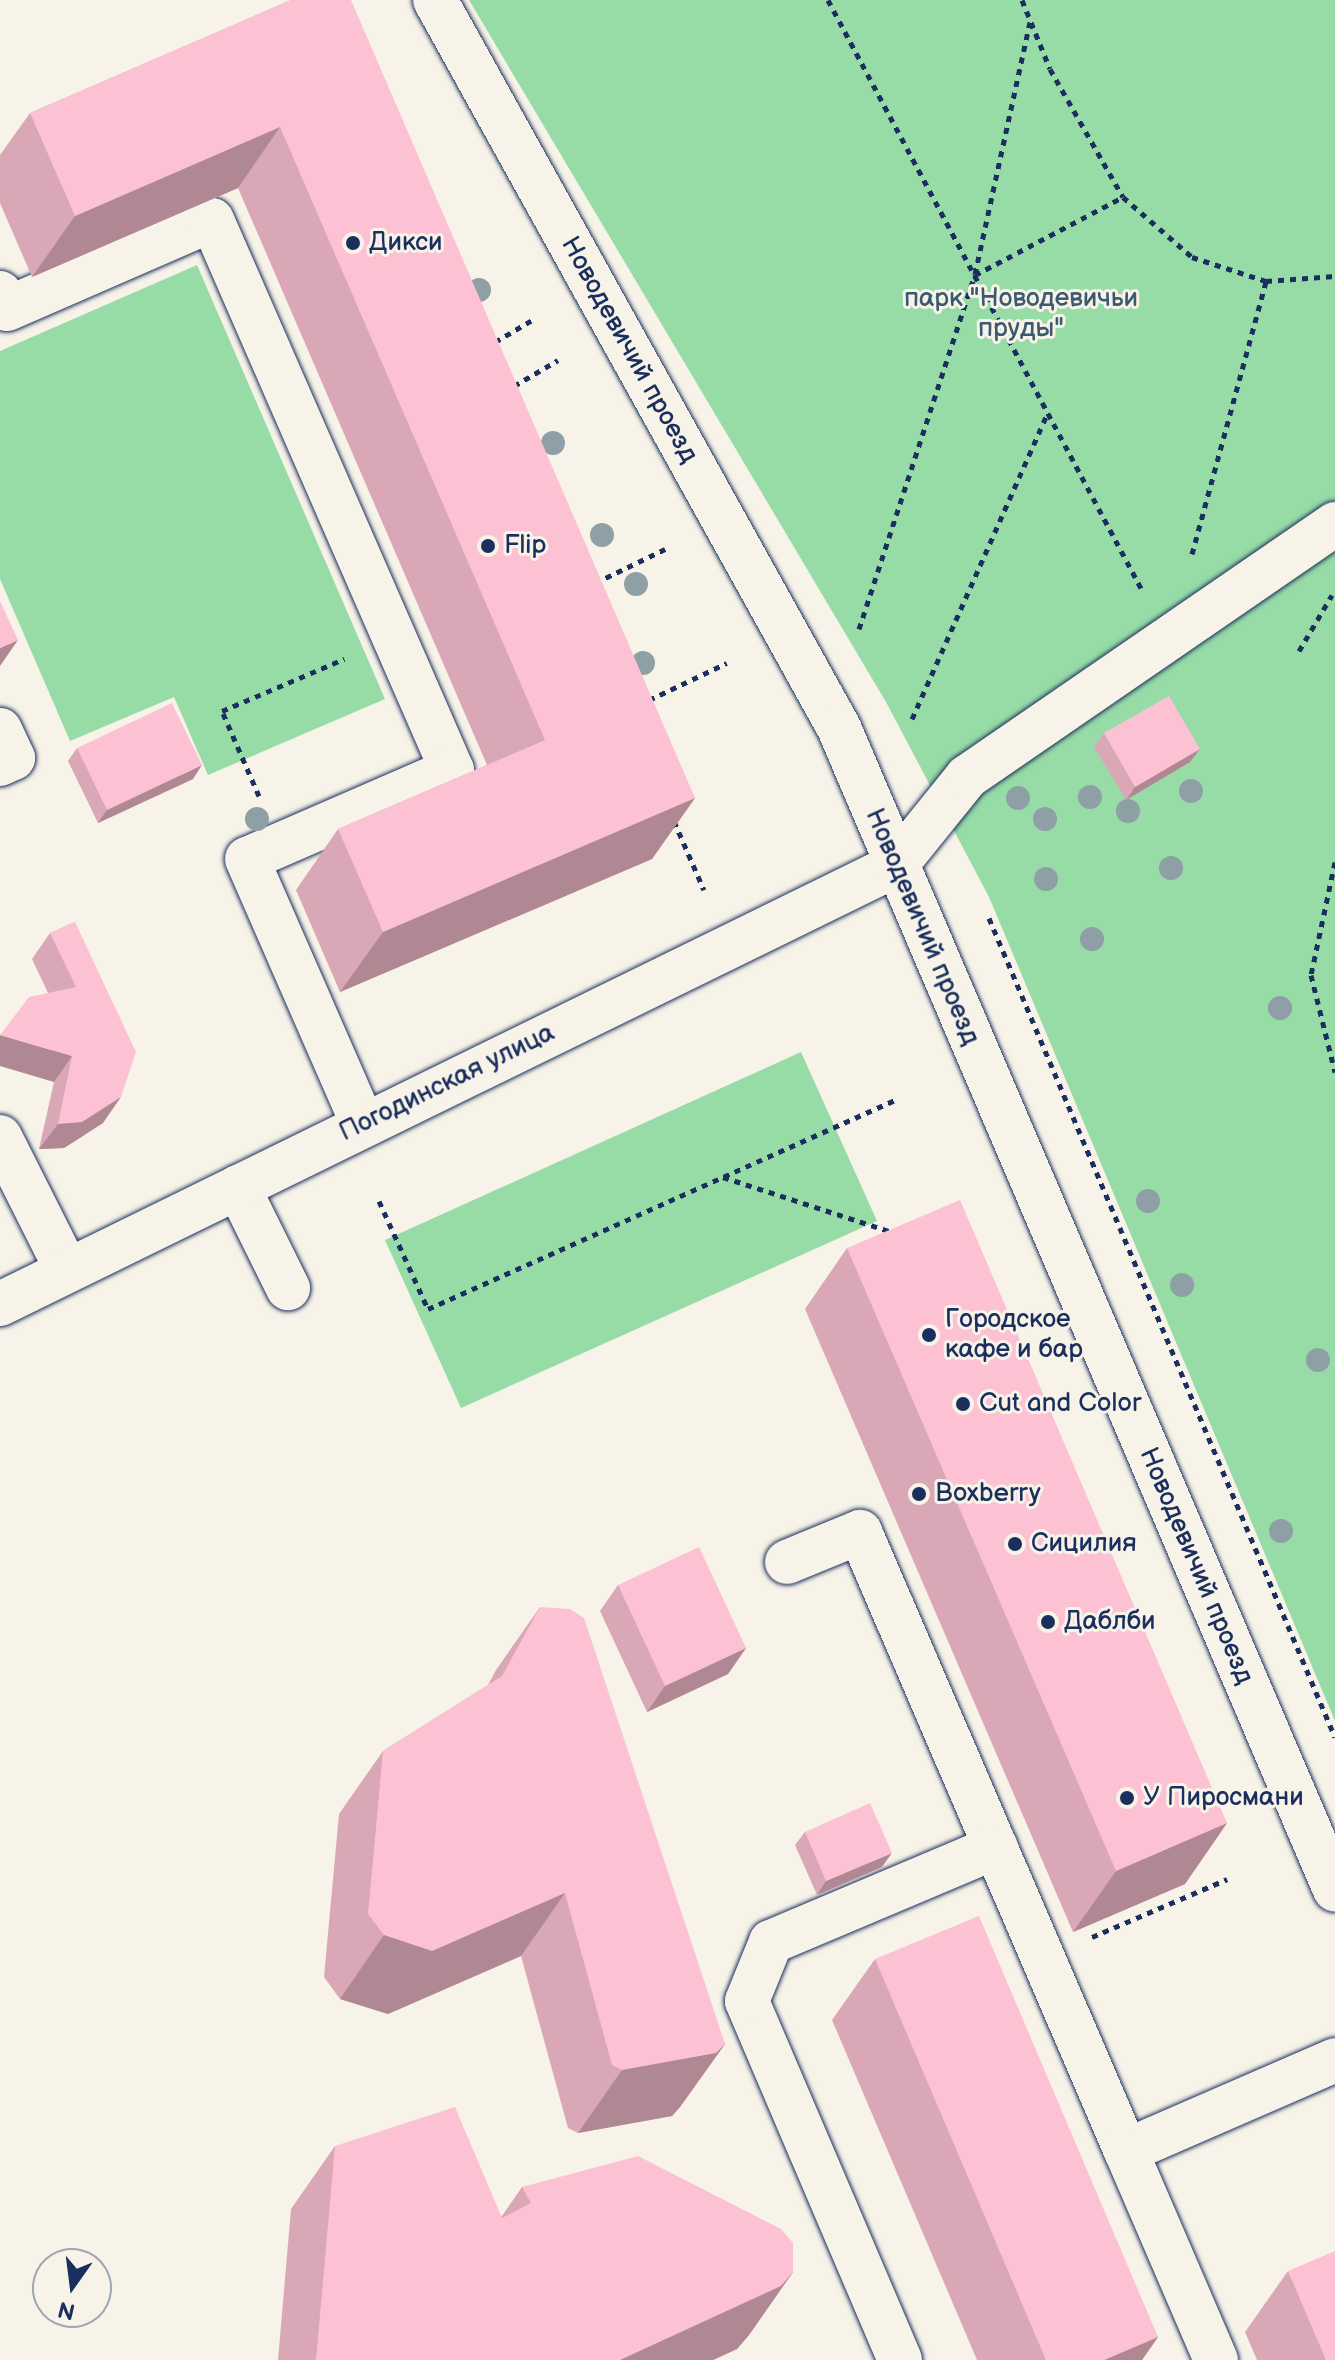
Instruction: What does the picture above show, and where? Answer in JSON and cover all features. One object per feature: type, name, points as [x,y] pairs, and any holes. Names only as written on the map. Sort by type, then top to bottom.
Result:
[{"type":"street","name":"Новодевичий проезд","points":[[435,0],[839,728],[1335,1890]]},
{"type":"street","points":[[0,293],[7,309],[212,220],[452,770],[247,859],[363,1124]]},
{"type":"street","points":[[896,865],[949,791],[1335,524]]},
{"type":"street","points":[[0,730],[13,758],[0,764]]},
{"type":"street","name":"Погодинская улица","points":[[0,1304],[896,865]]},
{"type":"street","points":[[0,1137],[67,1270]]},
{"type":"street","points":[[238,1187],[288,1288]]},
{"type":"street","points":[[787,1562],[860,1532],[1216,2360]]},
{"type":"street","points":[[900,2360],[747,2001],[771,1942],[996,1847]]},
{"type":"street","points":[[1126,2151],[1335,2060]]},
{"type":"path","points":[[828,0],[1169,640]]},
{"type":"path","points":[[1022,0],[1030,21],[1123,197],[1192,257],[1266,281],[1335,276]]},
{"type":"path","points":[[859,629],[975,275],[1030,21]]},
{"type":"path","points":[[975,275],[1123,197]]},
{"type":"path","points":[[1169,640],[1266,281]]},
{"type":"path","points":[[488,346],[532,320]]},
{"type":"path","points":[[508,390],[558,360]]},
{"type":"path","points":[[912,719],[1048,413]]},
{"type":"path","points":[[589,586],[665,549]]},
{"type":"path","points":[[1299,651],[1335,586]]},
{"type":"path","points":[[280,845],[222,711],[394,637]]},
{"type":"path","points":[[641,704],[727,663]]},
{"type":"path","points":[[668,807],[704,890]]},
{"type":"path","points":[[1335,862],[1311,975],[1335,1072]]},
{"type":"path","points":[[989,918],[1335,1737]]},
{"type":"path","points":[[379,1201],[428,1309],[895,1100]]},
{"type":"path","points":[[723,1177],[902,1236]]},
{"type":"path","points":[[1043,1957],[1227,1879]]},
{"type":"green space","name":"парк \"Новодевичьи пруды\"","points":[[469,0],[1335,0],[1335,1721],[989,897],[886,702]]},
{"type":"green space","points":[[197,265],[385,699],[208,775],[174,697],[70,741],[0,579],[0,351]]},
{"type":"green space","points":[[801,1052],[877,1221],[461,1408],[385,1240]]},
{"type":"building","points":[[291,0],[351,0],[695,798],[383,932],[338,829],[545,740],[280,127],[75,216],[30,113]]},
{"type":"building","points":[[0,601],[18,640],[0,648]]},
{"type":"building","points":[[1169,696],[1200,749],[1135,787],[1104,733]]},
{"type":"building","points":[[172,703],[202,765],[107,810],[77,748]]},
{"type":"building","points":[[75,922],[136,1052],[121,1097],[82,1122],[58,1124],[72,1056],[0,1035],[29,997],[76,987],[50,933]]},
{"type":"building","points":[[960,1200],[1227,1823],[1116,1871],[847,1248]]},
{"type":"building","points":[[699,1547],[746,1648],[665,1686],[618,1585]]},
{"type":"building","points":[[540,1607],[570,1609],[584,1618],[725,2044],[716,2053],[622,2070],[612,2065],[565,1893],[432,1951],[384,1935],[368,1914],[383,1751],[502,1676]]},
{"type":"building","points":[[870,1803],[892,1853],[826,1881],[805,1832]]},
{"type":"building","points":[[979,1916],[1158,2337],[1104,2360],[1046,2360],[875,1959]]},
{"type":"building","points":[[455,2107],[502,2218],[531,2203],[522,2187],[638,2156],[781,2229],[793,2243],[793,2272],[781,2286],[620,2360],[316,2360],[335,2146]]},
{"type":"building","points":[[1335,2251],[1335,2360],[1326,2360],[1288,2271]]},
{"type":"place","name":"Дикси","points":[[353,243]]},
{"type":"place","name":"Flip","points":[[488,546]]},
{"type":"place","name":"Городское кафе и бар","points":[[929,1335]]},
{"type":"place","name":"Cut and Color","points":[[963,1404]]},
{"type":"place","name":"Boxberry","points":[[919,1494]]},
{"type":"place","name":"Сицилия","points":[[1015,1544]]},
{"type":"place","name":"Даблби","points":[[1048,1622]]},
{"type":"place","name":"У Пиросмани","points":[[1127,1798]]}]
